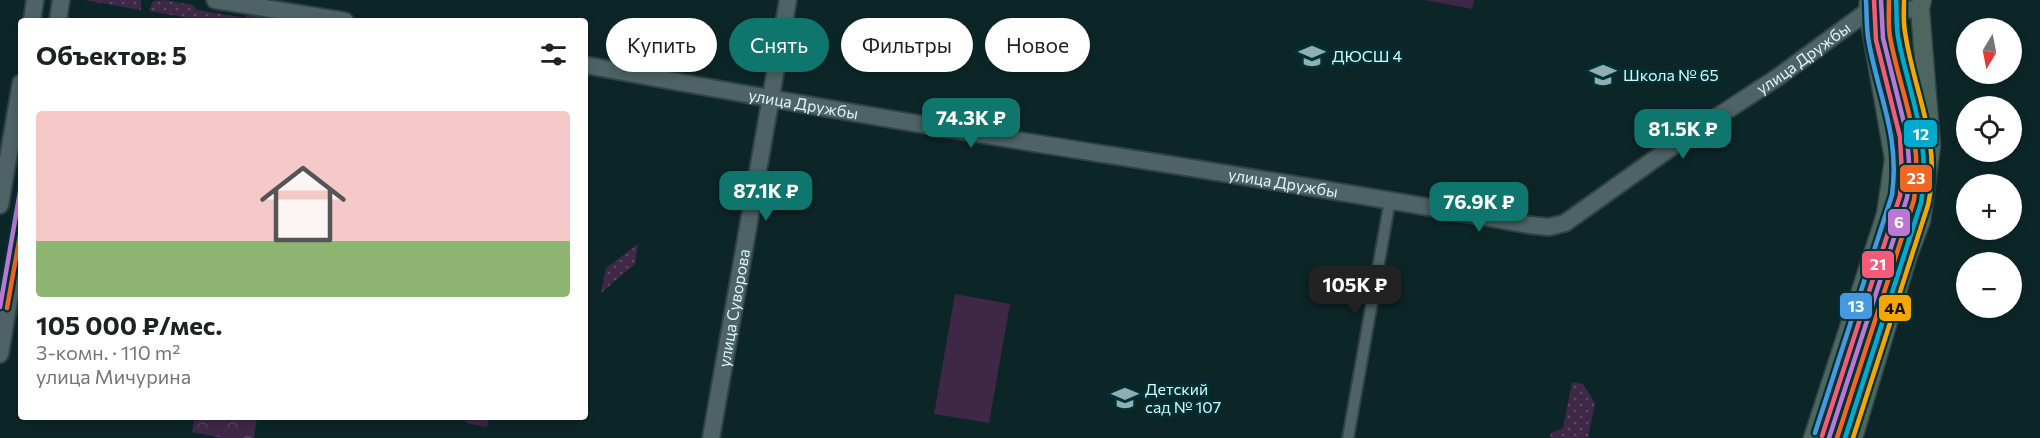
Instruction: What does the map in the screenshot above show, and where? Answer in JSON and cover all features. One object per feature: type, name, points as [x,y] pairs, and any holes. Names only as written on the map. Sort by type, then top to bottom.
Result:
[{"type":"main road","points":[[1853,438],[1908,255],[1921,221],[1931,146],[1921,5]]},
{"type":"main road","points":[[1814,438],[1886,214],[1894,159],[1869,6]]},
{"type":"street","points":[[32,18],[35,0]]},
{"type":"street","points":[[58,18],[61,0]]},
{"type":"street","points":[[215,0],[326,18]]},
{"type":"street","name":"улица Суворова","points":[[711,438],[788,0]]},
{"type":"street","name":"улица Дружбы","points":[[588,66],[1040,144],[1184,165],[1550,227],[1565,223],[1680,141],[1778,77],[1869,6],[1921,5]]},
{"type":"street","points":[[0,205],[18,100]]},
{"type":"street","points":[[1348,438],[1390,200]]},
{"type":"street","points":[[0,354],[6,287],[18,242]]},
{"type":"green space","points":[[84,0],[141,0],[141,10]]},
{"type":"green space","points":[[164,0],[193,5],[197,10],[245,18],[188,18],[149,11],[153,1]]},
{"type":"green space","points":[[1425,0],[1474,0],[1472,9]]},
{"type":"green space","points":[[248,14],[271,18],[245,18]]},
{"type":"green space","points":[[638,244],[635,264],[601,293],[606,268]]},
{"type":"green space","points":[[955,294],[1010,304],[989,423],[934,414]]},
{"type":"green space","points":[[1572,382],[1583,384],[1595,403],[1588,438],[1550,438],[1551,433],[1563,428]]},
{"type":"green space","points":[[194,420],[257,420],[254,438],[223,438],[192,432]]},
{"type":"green space","points":[[466,420],[488,420],[487,427],[466,423]]},
{"type":"transit line","name":"21","points":[[1822,436],[1900,196],[1902,175],[1900,137],[1876,40],[1874,0]]},
{"type":"transit line","name":"6","points":[[1829,438],[1907,198],[1910,176],[1907,135],[1883,38],[1881,0]]},
{"type":"transit line","name":"23","points":[[1837,438],[1914,200],[1916,177],[1914,136],[1890,37],[1889,0]]},
{"type":"transit line","name":"12","points":[[1845,438],[1921,203],[1924,181],[1924,159],[1918,119],[1898,37],[1896,0]]},
{"type":"transit line","name":"4А","points":[[1853,438],[1928,205],[1931,181],[1932,159],[1929,138],[1909,55],[1905,32],[1904,0]]},
{"type":"transit line","name":"13","points":[[1815,433],[1892,195],[1894,174],[1891,135],[1869,43],[1866,1]]},
{"type":"transit line","name":"6","points":[[0,307],[18,203]]},
{"type":"transit line","name":"23","points":[[7,308],[18,247]]},
{"type":"place","name":"ДЮСШ 4","points":[[1312,56]]},
{"type":"place","name":"Школа № 65","points":[[1603,75]]},
{"type":"place","name":"Детский сад № 107","points":[[1125,398]]}]
